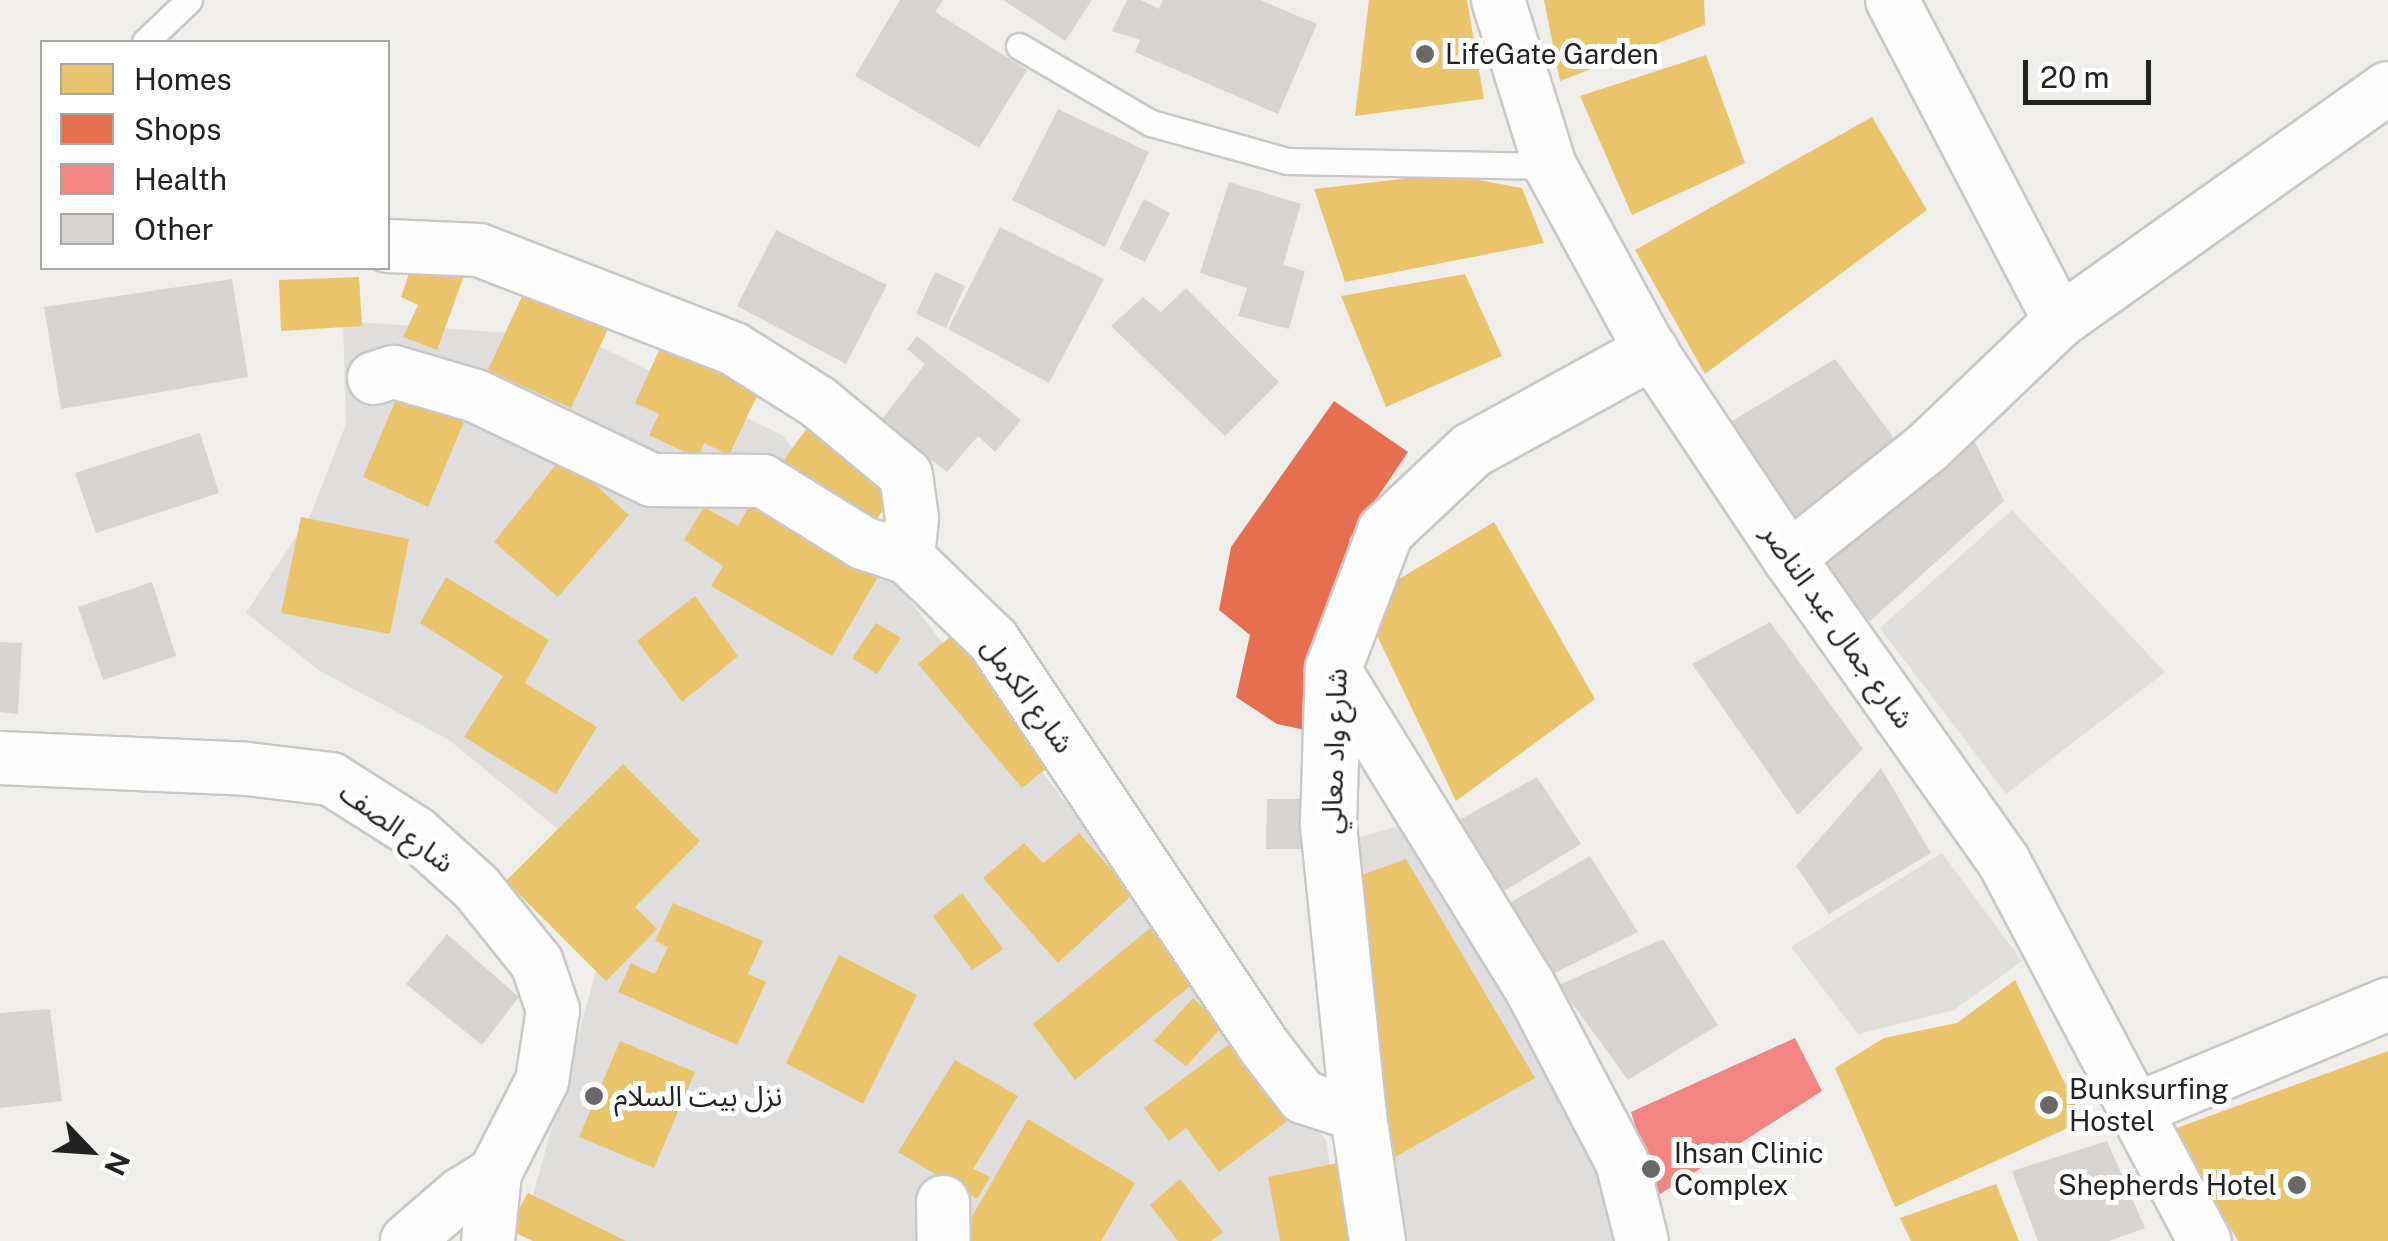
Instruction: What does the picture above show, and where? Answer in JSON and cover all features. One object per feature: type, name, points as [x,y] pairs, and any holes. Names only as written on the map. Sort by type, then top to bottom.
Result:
[{"type":"street","name":"شارع جمال عبد الناصر","points":[[1498,0],[1550,166],[1651,351],[1789,558],[2004,862],[2205,1241]]},
{"type":"street","points":[[1892,0],[2060,321]]},
{"type":"street","points":[[1789,558],[1928,448],[2060,321],[2388,88]]},
{"type":"street","points":[[374,378],[394,372],[476,396],[652,480],[764,480],[863,543],[908,558],[912,518],[906,474],[818,402],[734,349],[479,250],[390,246]]},
{"type":"street","name":"شارع واد معالي","points":[[1377,1241],[1358,1115],[1328,823],[1333,668],[1385,531],[1471,450],[1651,351]]},
{"type":"street","name":"شارع الكرمل","points":[[908,558],[992,640],[1264,1045],[1304,1097],[1358,1115]]},
{"type":"street","points":[[1333,668],[1529,984],[1622,1162],[1642,1241]]},
{"type":"street","name":"شارع الصف","points":[[0,758],[247,769],[331,779],[416,833],[476,887],[537,964],[553,1010],[542,1081],[495,1173],[461,1194],[407,1241]]},
{"type":"street","points":[[2134,1110],[2388,1004]]},
{"type":"street","points":[[488,1241],[495,1173]]},
{"type":"lane","points":[[148,40],[189,0]]},
{"type":"lane","points":[[1020,46],[1151,123],[1286,161],[1550,166]]},
{"type":"shaded area","points":[[343,321],[582,338],[782,435],[1326,1140],[1341,1241],[547,1241],[525,1223],[615,904],[570,839],[449,740],[320,671],[246,613],[311,514],[346,424]]},
{"type":"shaded area","points":[[2012,510],[2165,672],[2006,794],[1880,628]]},
{"type":"shaded area","points":[[1413,822],[1601,1166],[1618,1241],[1399,1241],[1321,848]]},
{"type":"shaded area","points":[[1942,853],[2022,961],[1954,1010],[1858,1034],[1791,947]]},
{"type":"building: Homes","points":[[1369,0],[1467,0],[1484,99],[1355,116]]},
{"type":"building: Homes","points":[[1544,0],[1704,0],[1705,25],[1560,81]]},
{"type":"building: Homes","points":[[1706,55],[1745,163],[1632,215],[1580,96]]},
{"type":"building: Homes","points":[[1872,117],[1927,210],[1705,374],[1635,250]]},
{"type":"building: Homes","points":[[1446,174],[1522,188],[1544,243],[1345,282],[1314,189]]},
{"type":"building: Homes","points":[[415,256],[464,276],[437,350],[403,337],[418,305],[401,297]]},
{"type":"building: Homes","points":[[1465,274],[1502,356],[1386,407],[1341,296]]},
{"type":"building: Homes","points":[[359,277],[362,326],[281,331],[279,280]]},
{"type":"building: Homes","points":[[525,290],[608,329],[571,408],[488,370]]},
{"type":"building: Homes","points":[[666,335],[764,381],[729,455],[704,443],[697,458],[649,435],[659,414],[635,403]]},
{"type":"building: Homes","points":[[400,390],[466,417],[428,507],[363,477]]},
{"type":"building: Homes","points":[[810,424],[900,486],[872,526],[781,464]]},
{"type":"building: Homes","points":[[563,456],[629,515],[558,597],[494,542]]},
{"type":"building: Homes","points":[[757,492],[885,565],[832,656],[711,586],[723,566],[684,540],[704,507],[738,526]]},
{"type":"building: Homes","points":[[301,517],[409,539],[390,634],[281,613]]},
{"type":"building: Homes","points":[[1494,522],[1595,699],[1456,801],[1361,602]]},
{"type":"building: Homes","points":[[446,577],[549,640],[525,683],[597,727],[556,794],[464,737],[503,676],[420,623]]},
{"type":"building: Homes","points":[[695,596],[738,656],[682,702],[637,641]]},
{"type":"building: Homes","points":[[876,623],[901,638],[877,674],[852,658]]},
{"type":"building: Homes","points":[[959,629],[1062,756],[1022,788],[918,664]]},
{"type":"building: Homes","points":[[623,764],[700,841],[635,907],[657,929],[606,981],[506,881]]},
{"type":"building: Homes","points":[[1079,833],[1133,894],[1058,963],[983,878],[1024,843],[1043,863]]},
{"type":"building: Homes","points":[[1406,859],[1535,1078],[1395,1157],[1348,880]]},
{"type":"building: Homes","points":[[962,893],[1003,949],[972,970],[933,916]]},
{"type":"building: Homes","points":[[673,903],[763,941],[748,974],[766,982],[737,1045],[618,992],[631,963],[655,974],[668,947],[655,941]]},
{"type":"building: Homes","points":[[1154,925],[1196,981],[1075,1080],[1033,1024]]},
{"type":"building: Homes","points":[[839,955],[917,995],[863,1104],[786,1063]]},
{"type":"building: Homes","points":[[2015,980],[2083,1121],[1895,1207],[1835,1068],[1884,1038],[1957,1023]]},
{"type":"building: Homes","points":[[1193,998],[1223,1026],[1186,1066],[1154,1041]]},
{"type":"building: Homes","points":[[1244,1033],[1302,1110],[1219,1172],[1186,1128],[1169,1141],[1144,1108]]},
{"type":"building: Homes","points":[[620,1041],[695,1072],[654,1168],[579,1137]]},
{"type":"building: Homes","name":"Shepherds Hotel","points":[[2388,1051],[2388,1241],[2238,1241],[2174,1129]]},
{"type":"building: Homes","points":[[955,1060],[1018,1096],[973,1169],[990,1177],[977,1199],[898,1152]]},
{"type":"building: Homes","points":[[1028,1119],[1135,1183],[1101,1241],[958,1241]]},
{"type":"building: Homes","points":[[1343,1162],[1359,1241],[1280,1241],[1268,1177]]},
{"type":"building: Homes","points":[[1180,1179],[1223,1232],[1211,1241],[1178,1241],[1150,1205]]},
{"type":"building: Homes","points":[[1996,1184],[2019,1241],[1911,1241],[1900,1218]]},
{"type":"building: Homes","points":[[528,1193],[626,1241],[533,1241],[507,1229]]},
{"type":"building: Shops","points":[[1334,401],[1408,452],[1350,538],[1310,731],[1277,724],[1236,697],[1250,635],[1219,610],[1231,547]]},
{"type":"building: Health","points":[[1795,1038],[1822,1091],[1657,1196],[1631,1112]]},
{"type":"building: Other","points":[[900,0],[943,0],[935,12],[1027,70],[979,148],[855,76]]},
{"type":"building: Other","points":[[1003,0],[1092,0],[1065,41]]},
{"type":"building: Other","points":[[1127,0],[1141,0],[1159,9],[1163,0],[1260,0],[1317,24],[1278,114],[1135,52],[1140,40],[1112,31]]},
{"type":"building: Other","points":[[1058,109],[1149,152],[1105,247],[1012,200]]},
{"type":"building: Other","points":[[1229,182],[1301,204],[1283,265],[1305,271],[1289,329],[1238,316],[1247,288],[1200,273]]},
{"type":"building: Other","points":[[1144,199],[1170,213],[1145,262],[1119,249]]},
{"type":"building: Other","points":[[1000,227],[1104,279],[1049,383],[948,329]]},
{"type":"building: Other","points":[[776,230],[887,285],[846,364],[737,306]]},
{"type":"building: Other","points":[[935,272],[965,286],[946,328],[916,314]]},
{"type":"building: Other","points":[[232,279],[248,377],[61,409],[44,307]]},
{"type":"building: Other","points":[[1186,288],[1279,382],[1225,436],[1111,326],[1143,297],[1161,312]]},
{"type":"building: Other","points":[[917,336],[1021,420],[995,452],[978,436],[947,472],[881,420],[925,364],[907,349]]},
{"type":"building: Other","points":[[1835,359],[1900,446],[1797,525],[1729,423]]},
{"type":"building: Other","points":[[200,433],[219,493],[96,533],[75,473]]},
{"type":"building: Other","points":[[1973,438],[2004,501],[1870,621],[1813,563]]},
{"type":"building: Other","points":[[152,582],[176,656],[103,680],[78,607]]},
{"type":"building: Other","points":[[1770,622],[1863,749],[1798,815],[1692,664]]},
{"type":"building: Other","points":[[0,642],[22,643],[18,714],[0,712]]},
{"type":"building: Other","points":[[1881,768],[1931,853],[1829,914],[1796,866]]},
{"type":"building: Other","points":[[1537,777],[1581,844],[1496,896],[1452,824]]},
{"type":"building: Other","points":[[1267,799],[1306,799],[1305,849],[1266,849]]},
{"type":"building: Other","points":[[1590,856],[1638,932],[1542,979],[1501,908]]},
{"type":"building: Other","points":[[447,934],[519,997],[482,1045],[406,984]]},
{"type":"building: Other","points":[[1663,939],[1718,1025],[1628,1080],[1559,985]]},
{"type":"building: Other","points":[[50,1009],[62,1101],[0,1108],[0,1013]]},
{"type":"building: Other","points":[[2107,1141],[2145,1228],[2109,1241],[2038,1241],[2012,1171]]},
{"type":"place","name":"LifeGate Garden","points":[[1425,54]]},
{"type":"place","name":"نزل بيت السلام","points":[[594,1096]]},
{"type":"place","name":"Bunksurfing Hostel","points":[[2049,1105]]},
{"type":"place","name":"Ihsan Clinic Complex","points":[[1651,1169]]},
{"type":"place","name":"Shepherds Hotel","points":[[2297,1185]]}]
